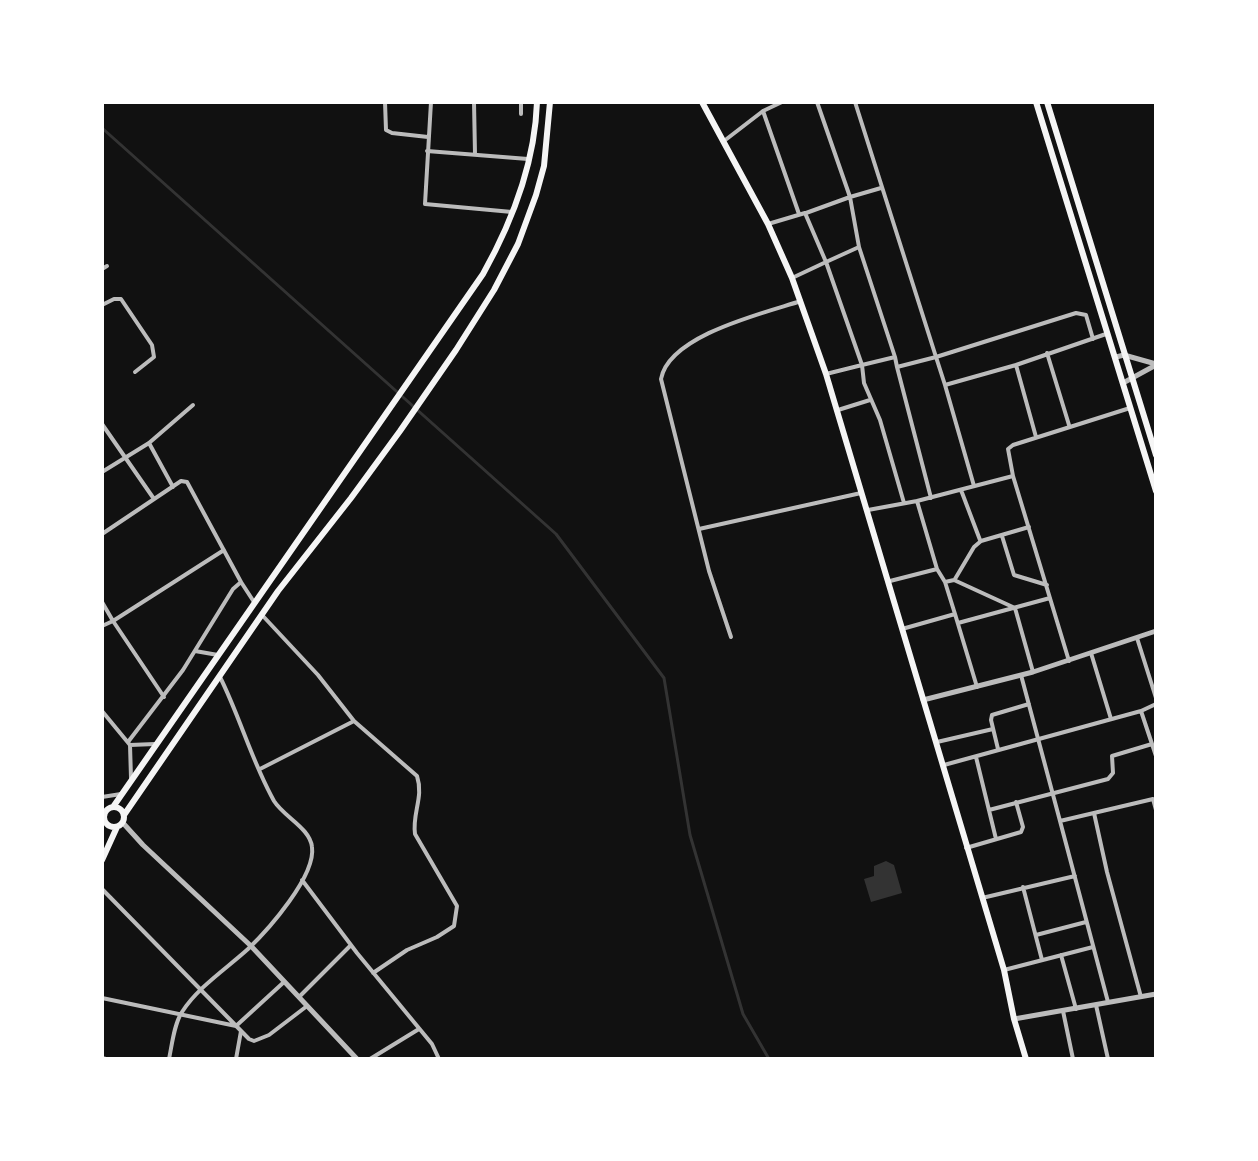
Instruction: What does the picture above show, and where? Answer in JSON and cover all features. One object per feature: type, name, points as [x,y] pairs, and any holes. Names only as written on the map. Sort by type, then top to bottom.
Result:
[{"type":"main road","points":[[121,822],[108,826],[103,820],[106,811],[113,807],[483,274],[503,239],[512,212],[528,159],[537,102]]},
{"type":"main road","points":[[102,860],[121,822],[219,675],[400,431],[494,290],[527,221],[544,166],[550,102]]},
{"type":"main road","points":[[702,102],[768,224],[801,301],[826,374],[1004,970],[1026,1059]]},
{"type":"main road","points":[[1036,102],[1116,357],[1156,455]]},
{"type":"main road","points":[[1047,102],[1124,355],[1130,408],[1156,491]]},
{"type":"main road","points":[[1045,130],[1055,128]]},
{"type":"main road","points":[[113,807],[120,809],[121,822]]},
{"type":"street","points":[[385,102],[386,130],[428,137]]},
{"type":"street","points":[[431,102],[425,204],[512,212]]},
{"type":"street","points":[[474,102],[475,154]]},
{"type":"street","points":[[521,102],[521,114]]},
{"type":"street","points":[[724,141],[763,111],[782,102]]},
{"type":"street","points":[[817,102],[850,197],[859,247],[895,357],[931,498]]},
{"type":"street","points":[[855,102],[945,385],[974,487]]},
{"type":"street","points":[[763,111],[802,214],[826,262],[862,365],[870,400],[880,420],[904,503]]},
{"type":"street","points":[[427,151],[528,159]]},
{"type":"street","points":[[768,224],[881,188]]},
{"type":"street","points":[[792,278],[859,247]]},
{"type":"street","points":[[102,305],[121,299],[152,345],[154,357],[135,372]]},
{"type":"street","points":[[731,637],[709,571],[661,379],[670,361],[707,333],[801,301]]},
{"type":"street","points":[[897,367],[1076,313],[1086,315],[1093,339]]},
{"type":"street","points":[[945,385],[1016,365],[1108,333]]},
{"type":"street","points":[[1047,353],[1069,425]]},
{"type":"street","points":[[1116,357],[1124,355],[1156,364]]},
{"type":"street","points":[[826,374],[895,357]]},
{"type":"street","points":[[1127,382],[1156,364]]},
{"type":"street","points":[[1016,365],[1036,437]]},
{"type":"street","points":[[836,411],[870,400]]},
{"type":"street","points":[[102,472],[149,443],[193,405]]},
{"type":"street","points":[[1069,661],[1013,476],[1008,449],[1069,425],[1130,408]]},
{"type":"street","points":[[102,424],[154,499]]},
{"type":"street","points":[[149,443],[173,487]]},
{"type":"street","points":[[868,510],[931,498],[1013,476]]},
{"type":"street","points":[[102,534],[181,481],[187,482],[254,602]]},
{"type":"street","points":[[961,490],[981,541]]},
{"type":"street","points":[[699,529],[863,493]]},
{"type":"street","points":[[917,501],[977,687]]},
{"type":"street","points":[[954,580],[981,541],[1029,527]]},
{"type":"street","points":[[1002,536],[1014,575],[1047,585]]},
{"type":"street","points":[[102,626],[224,550]]},
{"type":"street","points":[[890,581],[937,569]]},
{"type":"street","points":[[945,582],[954,580],[1015,608],[1033,672]]},
{"type":"street","points":[[129,744],[195,651],[233,589],[241,582]]},
{"type":"street","points":[[958,623],[1050,598]]},
{"type":"street","points":[[102,602],[164,697]]},
{"type":"street","points":[[902,629],[955,614]]},
{"type":"street","points":[[262,615],[318,675],[354,721],[417,776],[421,788],[415,834],[457,906],[454,926],[407,950],[373,973]]},
{"type":"street","points":[[922,700],[1033,672],[1156,631]]},
{"type":"street","points":[[941,766],[1141,711],[1156,701],[1137,638]]},
{"type":"street","points":[[195,651],[218,655]]},
{"type":"street","points":[[1091,653],[1111,719]]},
{"type":"street","points":[[169,1059],[181,1014],[200,991],[251,946],[302,880],[310,864],[312,844],[275,802],[219,675]]},
{"type":"street","points":[[1021,675],[1108,1002]]},
{"type":"street","points":[[998,750],[992,715],[1029,704]]},
{"type":"street","points":[[102,711],[129,744],[131,778]]},
{"type":"street","points":[[1141,711],[1156,756]]},
{"type":"street","points":[[260,769],[354,721]]},
{"type":"street","points":[[935,743],[993,729]]},
{"type":"street","points":[[129,744],[155,744]]},
{"type":"street","points":[[989,810],[1111,778],[1112,756],[1152,744]]},
{"type":"street","points":[[976,757],[996,839]]},
{"type":"street","points":[[102,797],[121,794]]},
{"type":"street","points":[[1060,821],[1155,798],[1156,810]]},
{"type":"street","points":[[966,848],[1022,831],[1016,802]]},
{"type":"street","points":[[1094,813],[1141,997]]},
{"type":"street","points":[[121,822],[251,946],[357,1059]]},
{"type":"street","points":[[982,898],[1075,876]]},
{"type":"street","points":[[302,880],[373,973],[420,1028],[439,1059]]},
{"type":"street","points":[[1023,887],[1042,960]]},
{"type":"street","points":[[102,889],[249,1039],[259,1040],[307,1006]]},
{"type":"street","points":[[1036,935],[1086,922]]},
{"type":"street","points":[[299,997],[351,945]]},
{"type":"street","points":[[1004,970],[1093,947]]},
{"type":"street","points":[[1061,955],[1076,1009]]},
{"type":"street","points":[[236,1026],[285,981]]},
{"type":"street","points":[[1014,1019],[1156,994]]},
{"type":"street","points":[[102,998],[236,1026]]},
{"type":"street","points":[[1096,1005],[1108,1059]]},
{"type":"street","points":[[1063,1011],[1073,1059]]},
{"type":"street","points":[[370,1059],[420,1028]]},
{"type":"street","points":[[236,1059],[241,1031]]},
{"type":"shaded area","points":[[886,861],[894,865],[902,893],[871,902],[864,879],[874,876],[874,866]]},
{"type":"waterway","points":[[102,128],[556,534],[664,678],[690,835],[743,1014],[769,1059]]}]
